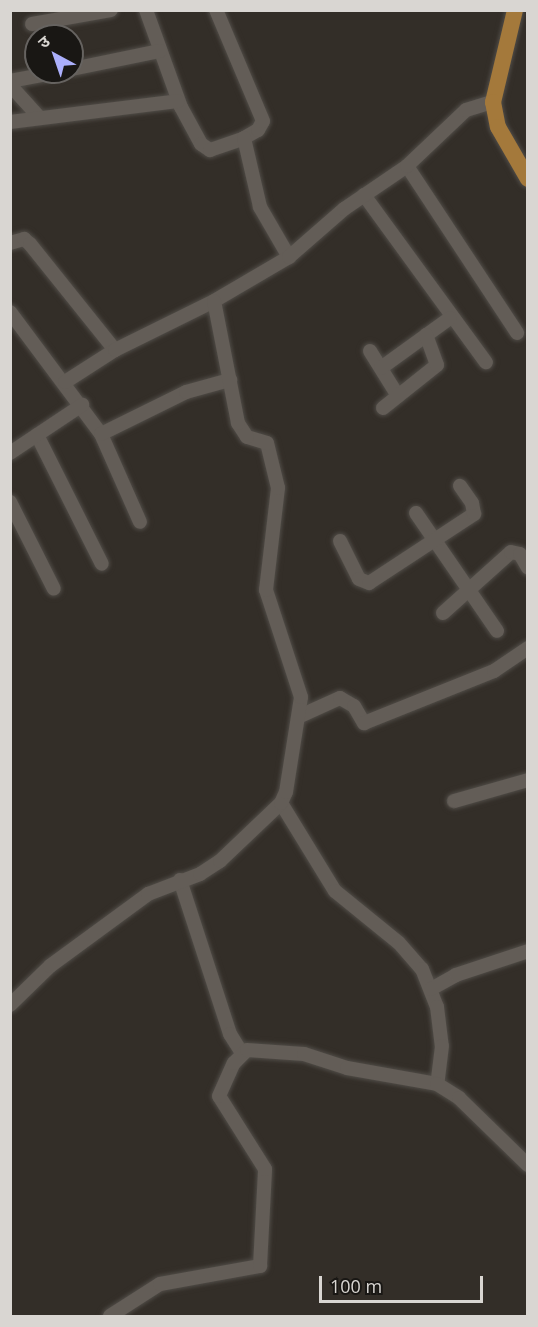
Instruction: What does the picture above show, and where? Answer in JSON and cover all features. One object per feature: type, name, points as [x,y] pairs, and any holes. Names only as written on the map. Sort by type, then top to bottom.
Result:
[{"type":"main road","points":[[515,10],[493,102],[498,127],[528,179]]},
{"type":"street","points":[[32,24],[111,10]]},
{"type":"street","points":[[146,10],[178,101],[205,149],[244,138],[258,130],[263,121],[216,10]]},
{"type":"street","points":[[84,67],[160,51]]},
{"type":"street","points":[[10,83],[39,117]]},
{"type":"street","points":[[10,122],[178,101]]},
{"type":"street","points":[[65,382],[115,350],[214,301],[289,257],[364,195],[406,166],[466,110],[493,102]]},
{"type":"street","points":[[244,138],[260,207],[289,257]]},
{"type":"street","points":[[406,166],[518,333]]},
{"type":"street","points":[[364,195],[450,318],[486,362]]},
{"type":"street","points":[[10,243],[24,239],[30,244],[115,350]]},
{"type":"street","points":[[10,1005],[50,966],[148,894],[200,874],[220,861],[281,803],[300,716],[297,675],[266,590],[278,488],[271,451],[263,440],[247,437],[242,432],[214,301]]},
{"type":"street","points":[[10,312],[65,382],[101,434],[140,522]]},
{"type":"street","points":[[381,368],[450,318]]},
{"type":"street","points":[[383,408],[437,365],[426,335]]},
{"type":"street","points":[[370,351],[398,396]]},
{"type":"street","points":[[101,434],[186,392],[230,380]]},
{"type":"street","points":[[10,453],[82,405]]},
{"type":"street","points":[[37,435],[102,564]]},
{"type":"street","points":[[340,541],[363,583],[376,580],[474,514],[472,503],[460,486]]},
{"type":"street","points":[[10,502],[54,588]]},
{"type":"street","points":[[416,513],[497,631]]},
{"type":"street","points":[[443,613],[511,552],[520,554],[528,568]]},
{"type":"street","points":[[300,716],[340,698],[354,706],[364,723],[495,671],[528,648]]},
{"type":"street","points":[[454,801],[528,780]]},
{"type":"street","points":[[281,803],[334,891],[399,943],[422,969],[431,988],[442,1046],[437,1084]]},
{"type":"street","points":[[180,880],[230,1034],[242,1053]]},
{"type":"street","points":[[431,988],[456,975],[528,951]]},
{"type":"street","points":[[242,1053],[273,1050],[304,1054],[347,1068],[437,1084],[459,1098],[528,1165]]},
{"type":"street","points":[[110,1317],[160,1284],[260,1266],[265,1169],[219,1096],[242,1053]]}]
